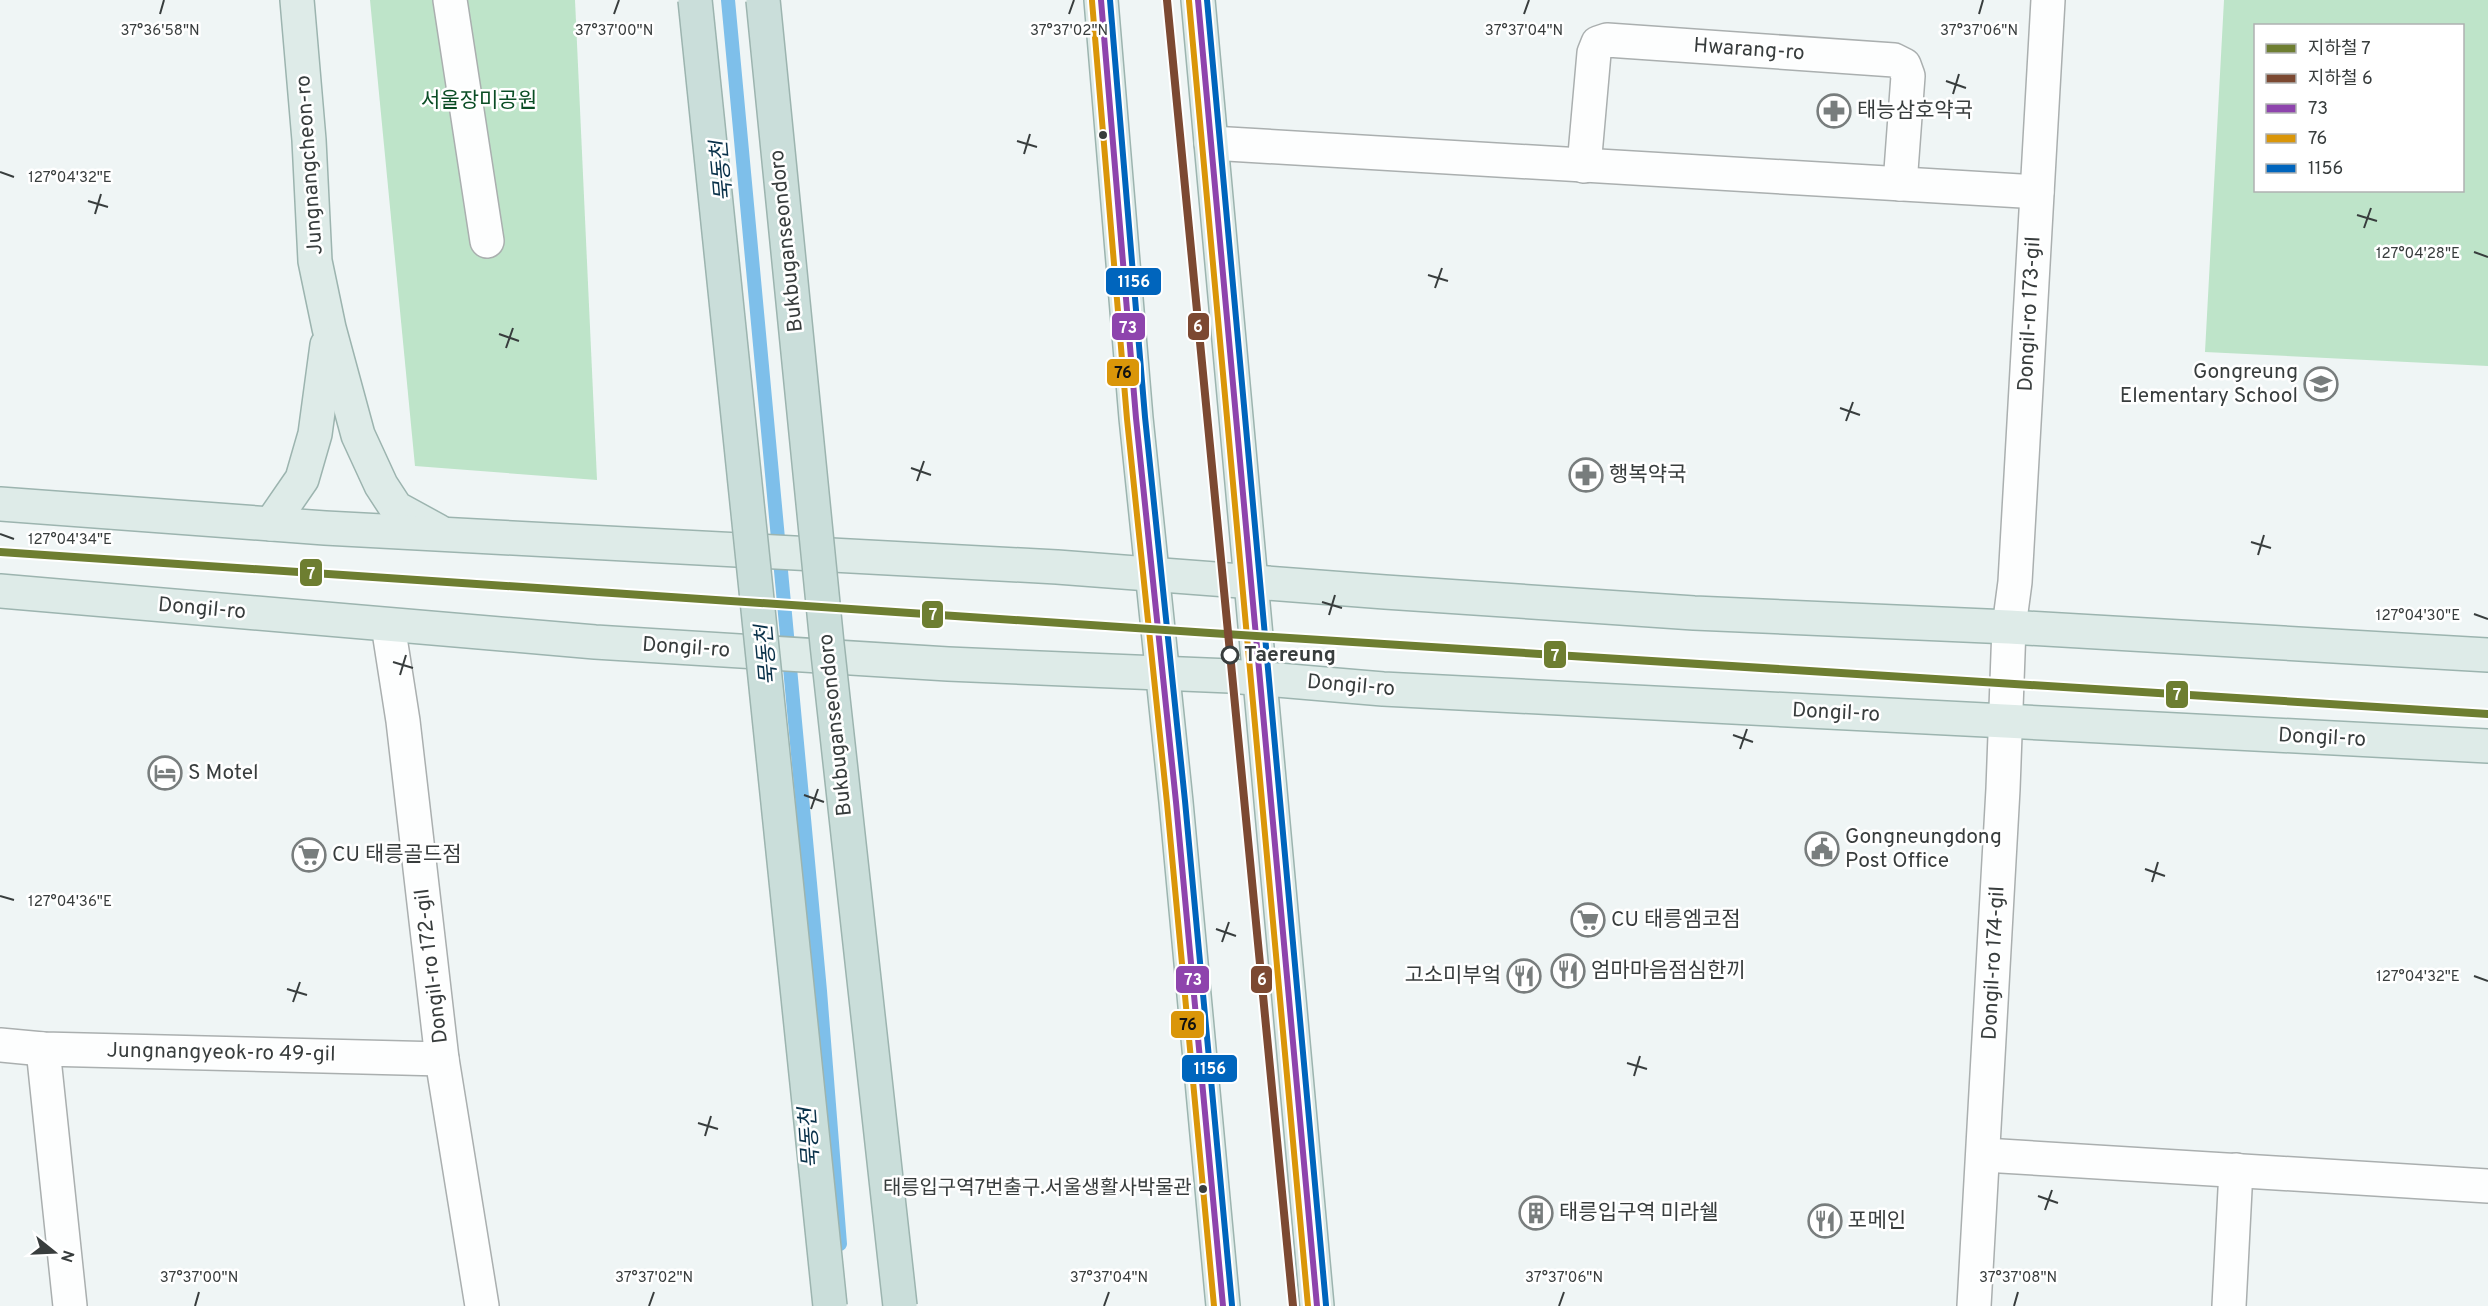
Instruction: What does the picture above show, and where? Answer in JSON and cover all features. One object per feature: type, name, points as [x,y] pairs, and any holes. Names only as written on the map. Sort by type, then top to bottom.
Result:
[{"type":"highway","points":[[695,0],[830,1306]]},
{"type":"highway","name":"Bukbuganseondoro","points":[[763,0],[827,644],[900,1306]]},
{"type":"main road","name":"Jungnangcheon-ro","points":[[297,0],[306,96],[315,261],[329,328],[358,435],[381,485],[396,508],[445,535]]},
{"type":"main road","points":[[1101,0],[1136,418],[1163,674],[1223,1306]]},
{"type":"main road","points":[[1198,0],[1317,1306]]},
{"type":"main road","points":[[270,524],[302,479],[312,446],[329,328]]},
{"type":"main road","points":[[0,504],[445,535],[1057,567],[1694,613],[2010,627],[2488,655]]},
{"type":"main road","name":"Dongil-ro","points":[[0,591],[595,642],[948,664],[1258,678],[1383,690],[2488,746]]},
{"type":"street","points":[[450,0],[487,241]]},
{"type":"street","name":"Dongil-ro 173-gil","points":[[2010,627],[2015,582],[2048,0]]},
{"type":"street","name":"Hwarang-ro","points":[[1584,166],[1593,53],[1598,43],[1607,40],[1899,62],[1904,65],[1908,76],[1900,184]]},
{"type":"street","points":[[1211,143],[2037,192]]},
{"type":"street","name":"Dongil-ro 172-gil","points":[[388,625],[403,721],[442,1059],[482,1306]]},
{"type":"street","name":"Dongil-ro 174-gil","points":[[1974,1306],[1984,1155],[2010,627]]},
{"type":"street","name":"Jungnangyeok-ro 49-gil","points":[[0,1045],[43,1049],[442,1059]]},
{"type":"street","points":[[43,1049],[70,1306]]},
{"type":"street","points":[[1984,1155],[2488,1186]]},
{"type":"street","points":[[2229,1306],[2236,1170]]},
{"type":"green space","name":"서울장미공원","points":[[370,0],[575,0],[597,480],[415,466]]},
{"type":"green space","points":[[2224,0],[2488,0],[2488,366],[2205,352]]},
{"type":"waterway","name":"묵동천","points":[[728,0],[820,991],[840,1244]]},
{"type":"metro line","name":"6","points":[[1167,0],[1293,1306]]},
{"type":"metro line","name":"7","points":[[0,552],[1210,633],[2488,714]]},
{"type":"transit line","name":"73","points":[[1101,0],[1136,418],[1176,802],[1223,1306]]},
{"type":"transit line","name":"1156","points":[[1110,0],[1145,417],[1185,801],[1232,1305]]},
{"type":"transit line","name":"73","points":[[1198,0],[1317,1306]]},
{"type":"transit line","name":"1156","points":[[1207,0],[1326,1305]]},
{"type":"transit line","name":"76","points":[[1092,1],[1127,419],[1167,803],[1214,1306]]},
{"type":"transit line","name":"76","points":[[1189,1],[1308,1306]]},
{"type":"place","name":"태능삼호약국","points":[[1834,111]]},
{"type":"place","name":"Gongreung Elementary School","points":[[2321,384]]},
{"type":"place","name":"행복약국","points":[[1586,475]]},
{"type":"place","name":"Taereung","points":[[1230,655]]},
{"type":"place","name":"S Motel","points":[[165,773]]},
{"type":"place","name":"Gongneungdong Post Office","points":[[1822,849]]},
{"type":"place","name":"CU 태릉골드점","points":[[309,855]]},
{"type":"place","name":"CU 태릉엠코점","points":[[1588,920]]},
{"type":"place","name":"엄마마음점심한끼","points":[[1568,971]]},
{"type":"place","name":"고소미부엌","points":[[1524,976]]},
{"type":"place","name":"태릉입구역7번출구.서울생활사박물관","points":[[1203,1189]]},
{"type":"place","name":"태릉입구역 미라쉘","points":[[1536,1213]]},
{"type":"place","name":"포메인","points":[[1825,1221]]}]
